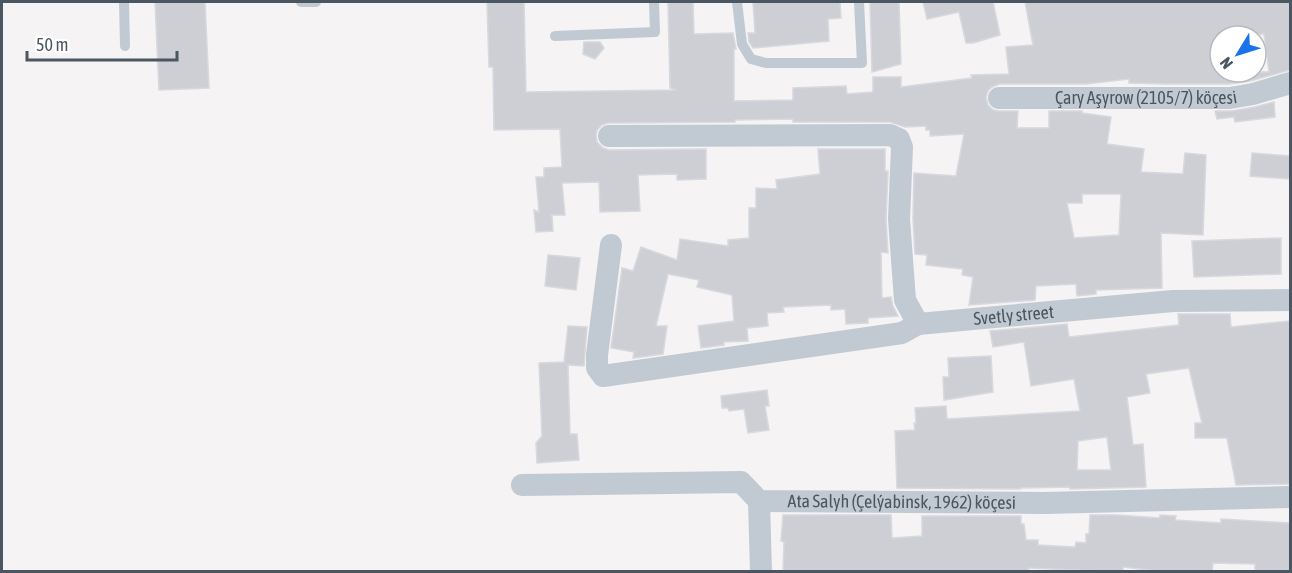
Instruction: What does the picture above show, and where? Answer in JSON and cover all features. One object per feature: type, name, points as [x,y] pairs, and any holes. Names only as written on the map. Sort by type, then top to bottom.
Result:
[{"type":"street","name":"Çary Aşyrow (2105/7) köçesi","points":[[999,98],[1230,98],[1290,83]]},
{"type":"street","points":[[609,136],[890,135],[899,139],[902,147],[899,219],[905,300],[918,324]]},
{"type":"street","name":"Svetly street","points":[[611,244],[597,355],[597,368],[603,376],[902,333],[918,324],[1173,301],[1290,300]]},
{"type":"street","points":[[522,485],[741,483],[759,501],[761,572]]},
{"type":"street","name":"Ata Salyh (Çelýabinsk, 1962) köçesi","points":[[759,501],[1044,503],[1290,497]]},
{"type":"lane","points":[[124,2],[125,46]]},
{"type":"lane","points":[[301,2],[316,2]]},
{"type":"lane","points":[[555,36],[655,32],[654,2]]},
{"type":"lane","points":[[737,2],[742,44],[751,59],[766,63],[862,63],[859,2]]},
{"type":"building","points":[[155,2],[205,2],[209,88],[159,90]]},
{"type":"building","points":[[487,2],[524,2],[526,92],[676,90],[670,88],[668,2],[693,2],[694,34],[733,33],[736,49],[734,49],[734,101],[793,100],[793,88],[846,86],[847,94],[873,92],[873,77],[901,77],[901,87],[972,78],[971,75],[1009,74],[1006,47],[1033,45],[1025,2],[1290,2],[1290,70],[1268,76],[1268,24],[1208,24],[1208,84],[1129,83],[1129,79],[1086,84],[999,84],[988,91],[986,97],[988,105],[993,110],[1018,111],[1017,128],[1049,128],[1049,111],[1082,111],[1082,113],[1111,117],[1107,144],[1144,149],[1141,172],[1183,174],[1185,153],[1206,155],[1203,235],[1161,233],[1162,288],[1096,290],[1096,294],[1077,296],[1076,284],[1036,286],[1035,300],[969,305],[973,277],[962,275],[963,269],[926,265],[927,255],[915,254],[914,173],[956,176],[964,134],[930,136],[930,130],[926,130],[926,126],[905,127],[890,122],[793,122],[793,119],[608,123],[597,130],[596,135],[597,142],[609,150],[706,149],[706,179],[677,180],[677,174],[638,175],[640,211],[600,212],[599,182],[562,183],[565,215],[550,215],[553,231],[536,232],[534,210],[539,212],[536,177],[544,177],[544,168],[562,167],[560,129],[494,130],[493,67],[489,67]],"holes":[[[1082,194],[1121,194],[1119,235],[1074,238],[1067,203],[1082,203]]]},
{"type":"building","points":[[753,2],[840,2],[841,18],[828,19],[829,41],[753,48],[749,42],[748,33],[755,33]]},
{"type":"building","points":[[870,2],[899,2],[901,64],[872,72]]},
{"type":"building","points":[[923,2],[993,2],[1000,35],[966,43],[959,12],[927,19]]},
{"type":"building","points":[[584,42],[600,42],[604,48],[595,59],[583,54]]},
{"type":"building","points":[[1274,102],[1275,117],[1235,122],[1234,117],[1217,119],[1215,111],[1232,111]]},
{"type":"building","points":[[818,149],[885,149],[885,171],[888,171],[886,220],[888,253],[881,252],[882,298],[891,297],[898,316],[868,318],[868,323],[846,324],[845,309],[831,310],[831,305],[783,307],[784,312],[767,313],[768,326],[747,328],[748,341],[724,342],[724,345],[701,348],[698,326],[734,321],[732,295],[697,287],[699,280],[668,274],[656,326],[667,326],[663,354],[633,358],[634,352],[611,348],[622,268],[633,271],[641,247],[677,260],[680,239],[728,246],[728,240],[749,238],[749,208],[756,208],[756,188],[777,189],[776,180],[820,174]]},
{"type":"building","points":[[1252,153],[1290,156],[1290,179],[1250,176]]},
{"type":"building","points":[[1281,238],[1281,274],[1194,277],[1192,241]]},
{"type":"building","points":[[548,255],[580,258],[576,290],[545,286]]},
{"type":"building","points":[[1178,314],[1230,314],[1231,327],[1290,321],[1290,484],[1236,485],[1227,438],[1195,438],[1195,423],[1202,423],[1189,368],[1146,374],[1150,393],[1127,397],[1133,445],[1143,444],[1146,487],[897,488],[895,431],[915,430],[915,408],[946,406],[947,419],[1080,411],[1074,379],[1031,386],[1024,342],[993,347],[990,331],[1067,324],[1069,337],[1179,325]],"holes":[[[1107,437],[1111,470],[1077,470],[1078,441]]]},
{"type":"building","points":[[568,326],[587,327],[584,366],[568,365],[570,434],[577,434],[579,460],[537,463],[536,443],[542,436],[539,363],[564,362]]},
{"type":"building","points":[[991,356],[993,392],[944,400],[943,377],[949,377],[948,358]]},
{"type":"building","points":[[767,390],[769,406],[765,406],[769,430],[748,433],[744,409],[729,411],[728,408],[722,408],[721,396]]},
{"type":"building","points":[[783,515],[891,515],[892,538],[922,536],[922,516],[1021,516],[1026,540],[1038,540],[1038,545],[1075,547],[1076,542],[1086,543],[1090,515],[1160,518],[1160,515],[1176,516],[1175,520],[1221,523],[1221,519],[1290,523],[1290,572],[1255,572],[1255,564],[1213,563],[1212,572],[1166,572],[1123,567],[1123,572],[1028,568],[1029,572],[783,572],[784,542],[781,541]]}]
